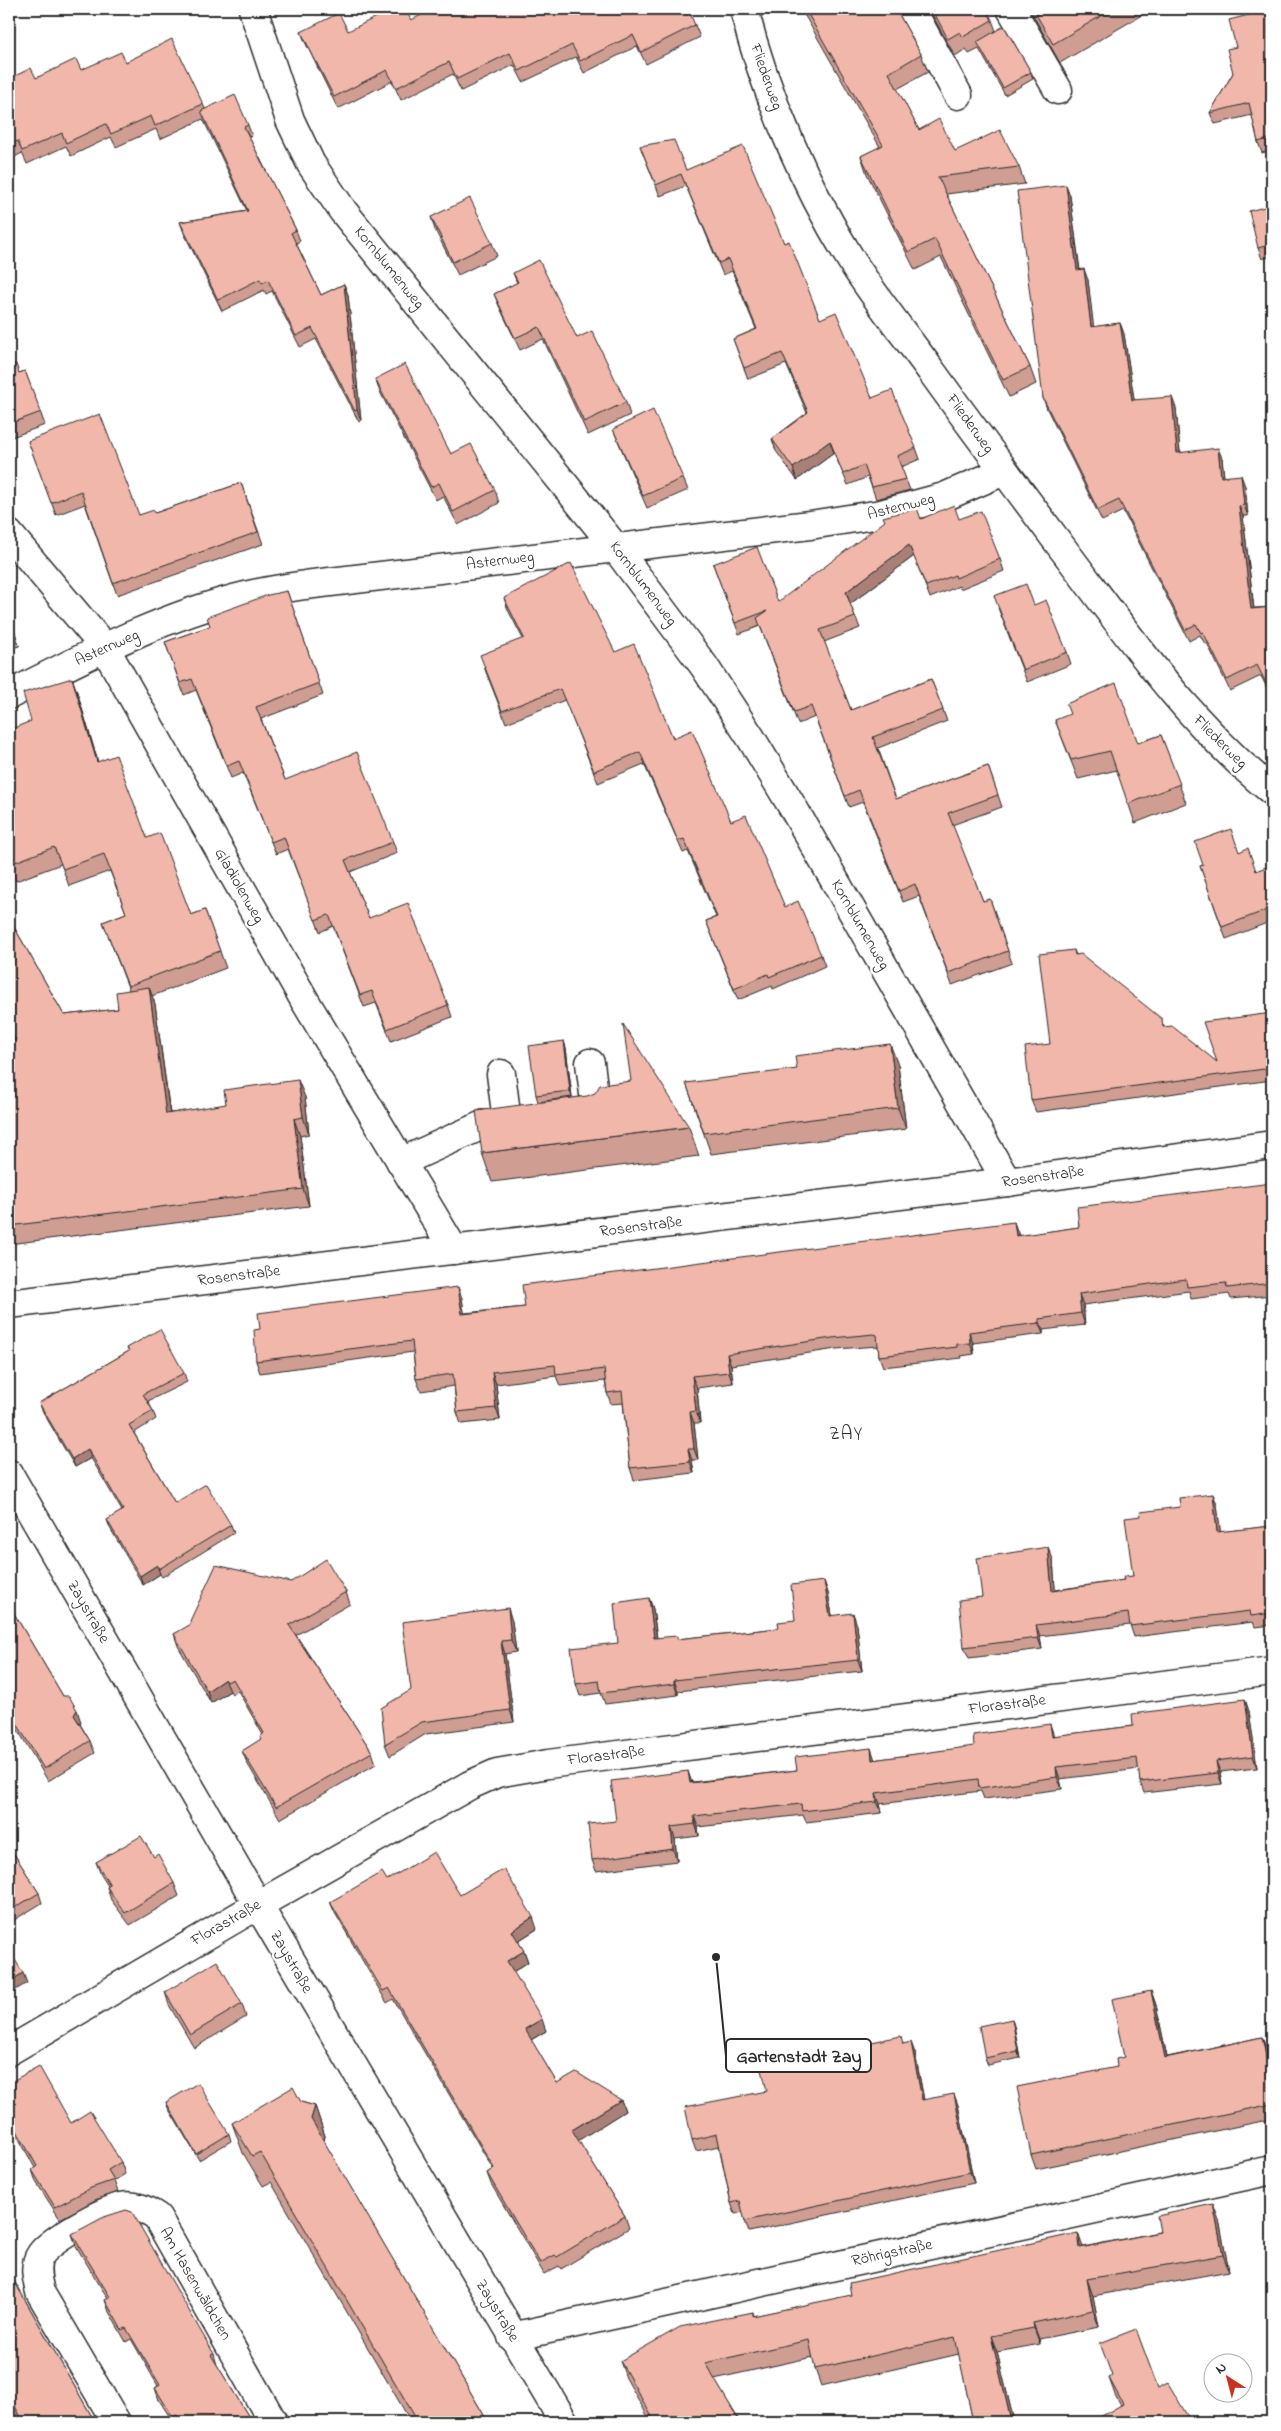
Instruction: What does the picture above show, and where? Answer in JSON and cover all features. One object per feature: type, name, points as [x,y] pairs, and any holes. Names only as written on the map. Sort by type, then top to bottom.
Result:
[{"type":"street","name":"Kornblumenweg","points":[[253,9],[290,120],[311,164],[344,211],[615,547],[704,666],[751,738],[1008,1182]]},
{"type":"street","name":"Fliederweg","points":[[744,9],[750,34],[791,145],[818,203],[854,264],[1004,471],[1147,659],[1198,722],[1243,767],[1272,791]]},
{"type":"street","points":[[911,9],[958,95]]},
{"type":"street","points":[[1011,9],[1058,90]]},
{"type":"street","name":"Asternweg","points":[[9,695],[105,648],[177,617],[244,596],[305,584],[810,526],[882,514],[944,497],[1004,471]]},
{"type":"street","name":"Gladiolenweg","points":[[9,534],[105,648],[305,1001],[454,1250]]},
{"type":"street","points":[[401,1162],[485,1124],[596,1110],[590,1063]]},
{"type":"street","points":[[501,1074],[507,1122]]},
{"type":"street","name":"Rosenstraße","points":[[9,1304],[1008,1182],[1272,1145]]},
{"type":"street","name":"Zaystraße","points":[[9,1474],[258,1905],[564,2422]]},
{"type":"street","name":"Florastraße","points":[[9,2051],[258,1905],[470,1785],[497,1773],[567,1761],[1272,1671]]},
{"type":"street","name":"Röhrigstraße","points":[[512,2337],[1272,2170]]},
{"type":"street","name":"Am Hasenwäldchen","points":[[116,2422],[40,2292],[36,2273],[40,2255],[52,2243],[102,2214],[122,2206],[142,2207],[157,2217],[273,2422]]},
{"type":"building","points":[[393,9],[405,9],[411,20],[434,9],[470,9],[471,11],[477,9],[688,9],[695,25],[641,52],[633,35],[580,61],[572,45],[519,71],[510,53],[457,79],[449,62],[396,88],[387,70],[334,97],[301,32],[339,13],[348,31]]},
{"type":"building","points":[[805,9],[896,9],[921,54],[889,73],[919,130],[939,119],[955,151],[1000,130],[1019,167],[938,177],[1030,367],[1003,380],[935,239],[908,252],[861,156],[883,145]]},
{"type":"building","points":[[932,9],[986,9],[992,20],[963,37],[960,32],[948,39]]},
{"type":"building","points":[[1033,9],[1113,9],[1053,44]]},
{"type":"building","points":[[1272,9],[1272,138],[1258,142],[1249,103],[1210,113],[1233,73],[1227,49],[1236,47],[1229,20]]},
{"type":"building","points":[[1004,26],[1031,72],[1003,88],[977,42]]},
{"type":"building","points":[[172,39],[203,104],[155,126],[151,116],[111,134],[106,124],[66,143],[62,133],[22,151],[18,141],[9,145],[9,79],[31,68],[36,78],[76,59],[81,70],[121,52],[126,62]]},
{"type":"building","points":[[235,95],[248,125],[244,127],[296,230],[291,233],[321,295],[344,284],[357,410],[355,411],[312,328],[296,336],[268,280],[262,283],[260,279],[218,300],[180,222],[248,211],[201,111]]},
{"type":"building","points":[[674,140],[686,170],[743,146],[784,243],[789,241],[820,319],[836,312],[872,398],[892,390],[916,448],[897,456],[906,479],[872,487],[864,465],[843,474],[830,441],[793,468],[772,439],[808,412],[782,353],[744,368],[733,339],[757,329],[728,259],[719,263],[681,174],[656,185],[640,146]]},
{"type":"building","points":[[1066,185],[1077,270],[1084,269],[1091,327],[1120,323],[1132,400],[1172,397],[1177,453],[1218,448],[1221,477],[1241,475],[1244,505],[1239,506],[1251,609],[1272,607],[1272,695],[1257,665],[1227,680],[1203,632],[1201,633],[1196,624],[1185,630],[1119,500],[1098,510],[1043,398],[1017,191]]},
{"type":"building","points":[[470,198],[492,243],[453,262],[431,217]]},
{"type":"building","points":[[1272,205],[1272,244],[1258,248],[1249,211]]},
{"type":"building","points":[[539,260],[577,338],[592,331],[626,402],[584,422],[539,327],[515,338],[494,294],[518,282],[513,273]]},
{"type":"building","points":[[16,364],[19,373],[25,371],[41,412],[9,424],[9,366]]},
{"type":"building","points":[[405,364],[451,454],[471,444],[495,490],[453,512],[439,483],[431,487],[375,379]]},
{"type":"building","points":[[653,410],[683,478],[643,496],[613,429]]},
{"type":"building","points":[[100,414],[139,515],[154,510],[155,513],[241,483],[258,532],[113,583],[81,491],[51,503],[28,441]]},
{"type":"building","points":[[954,505],[959,519],[981,511],[1000,559],[956,578],[955,575],[926,586],[909,545],[846,592],[855,617],[820,630],[851,710],[931,679],[943,710],[873,737],[896,799],[988,766],[998,795],[948,813],[983,901],[990,899],[1008,951],[948,973],[915,884],[899,891],[859,790],[845,796],[811,706],[794,712],[757,618],[767,611],[735,623],[713,564],[757,547],[778,602],[885,521],[883,517],[917,508],[921,519]]},
{"type":"building","points":[[571,563],[615,652],[634,644],[673,738],[692,730],[731,821],[746,815],[785,907],[798,901],[821,955],[769,977],[768,974],[734,989],[706,921],[717,917],[684,839],[678,841],[640,752],[594,771],[560,689],[502,711],[480,655],[524,638],[504,598]]},
{"type":"building","points":[[1026,584],[1034,605],[1046,600],[1067,652],[1023,670],[994,596]]},
{"type":"building","points":[[287,591],[319,683],[256,707],[285,780],[357,752],[393,842],[345,860],[369,918],[408,903],[448,1005],[387,1029],[372,991],[360,995],[329,915],[315,920],[284,837],[271,842],[239,761],[227,766],[192,679],[180,683],[165,642],[210,626],[207,617],[268,595]]},
{"type":"building","points":[[9,615],[15,634],[9,636]]},
{"type":"building","points":[[72,678],[97,762],[116,755],[147,838],[160,833],[191,915],[205,910],[220,951],[128,986],[103,922],[126,913],[104,854],[63,869],[54,847],[10,864],[9,862],[9,730],[31,721],[23,693]]},
{"type":"building","points":[[1116,683],[1138,743],[1161,735],[1180,784],[1128,804],[1110,751],[1071,760],[1055,720],[1070,714],[1066,704]]},
{"type":"building","points":[[1231,829],[1239,852],[1248,848],[1256,871],[1272,865],[1272,908],[1222,927],[1200,866],[1203,865],[1195,842]]},
{"type":"building","points":[[9,918],[64,1015],[118,1009],[116,992],[149,987],[166,1114],[226,1104],[224,1090],[298,1080],[303,1117],[294,1119],[303,1189],[9,1226],[9,1041],[16,1040],[9,1028]]},
{"type":"building","points":[[1074,950],[1075,955],[1081,954],[1162,1019],[1163,1027],[1172,1026],[1217,1062],[1203,1022],[1272,1013],[1272,1068],[1031,1100],[1025,1047],[1050,1044],[1039,954]]},
{"type":"building","points":[[623,1024],[689,1127],[482,1153],[476,1111],[587,1096],[595,1093],[600,1085],[631,1081]]},
{"type":"building","points":[[564,1041],[570,1091],[536,1095],[529,1046]]},
{"type":"building","points":[[890,1044],[898,1108],[704,1133],[686,1083],[797,1069],[795,1056]]},
{"type":"building","points":[[1272,1183],[1272,1283],[1227,1288],[1226,1283],[1187,1287],[1186,1279],[1079,1294],[1081,1313],[1039,1319],[1039,1323],[969,1332],[970,1343],[957,1344],[957,1347],[879,1356],[877,1335],[874,1334],[832,1338],[727,1354],[729,1372],[692,1376],[696,1411],[690,1412],[694,1449],[688,1449],[690,1462],[630,1468],[622,1391],[607,1393],[604,1369],[556,1375],[555,1365],[492,1372],[496,1408],[457,1412],[453,1374],[416,1379],[412,1341],[256,1361],[254,1330],[260,1329],[258,1313],[458,1287],[462,1314],[525,1307],[522,1285],[1014,1222],[1016,1236],[1079,1227],[1077,1207]]},
{"type":"building","points":[[160,1329],[184,1373],[143,1394],[153,1411],[129,1425],[175,1503],[206,1484],[231,1525],[159,1569],[157,1565],[140,1576],[107,1520],[123,1510],[88,1449],[72,1459],[39,1403],[129,1351],[127,1348]]},
{"type":"building","points":[[1213,1494],[1217,1532],[1272,1526],[1272,1613],[1251,1616],[1250,1611],[1130,1626],[1128,1613],[1036,1625],[1038,1638],[964,1647],[959,1600],[982,1597],[977,1558],[1048,1547],[1052,1591],[1124,1580],[1123,1577],[1133,1576],[1125,1518],[1141,1516],[1140,1512],[1180,1507],[1179,1498]]},
{"type":"building","points":[[326,1559],[346,1592],[289,1625],[372,1752],[276,1807],[242,1751],[261,1739],[260,1737],[264,1733],[233,1679],[227,1682],[225,1679],[207,1691],[174,1634],[191,1624],[190,1621],[216,1565],[291,1582]]},
{"type":"building","points":[[824,1581],[830,1616],[853,1613],[858,1660],[674,1680],[674,1684],[601,1693],[599,1681],[576,1684],[571,1648],[618,1643],[614,1603],[649,1598],[654,1638],[677,1636],[677,1639],[779,1628],[778,1622],[795,1620],[791,1585]]},
{"type":"building","points":[[9,1605],[63,1696],[69,1696],[77,1710],[74,1715],[90,1741],[44,1769],[9,1710]]},
{"type":"building","points":[[508,1608],[511,1640],[501,1641],[510,1710],[422,1722],[385,1744],[381,1708],[411,1690],[402,1622]]},
{"type":"building","points":[[1245,1699],[1253,1756],[1216,1761],[1218,1773],[1140,1782],[1137,1758],[1056,1767],[1057,1777],[979,1788],[978,1779],[876,1793],[877,1802],[802,1811],[801,1804],[694,1816],[695,1824],[671,1827],[673,1849],[592,1860],[588,1824],[616,1821],[611,1781],[688,1771],[690,1783],[797,1770],[795,1757],[871,1748],[872,1760],[974,1746],[973,1735],[1050,1724],[1052,1736],[1133,1726],[1132,1714]]},
{"type":"building","points":[[141,1836],[154,1857],[158,1854],[174,1883],[125,1913],[107,1887],[110,1885],[96,1862]]},
{"type":"building","points":[[9,1846],[39,1893],[9,1911]]},
{"type":"building","points":[[434,1852],[460,1895],[504,1869],[533,1917],[512,1931],[524,1951],[507,1961],[542,2019],[525,2029],[557,2083],[576,2072],[621,2100],[572,2130],[625,2216],[557,2257],[555,2255],[540,2263],[487,2173],[494,2168],[389,1988],[383,1991],[330,1902],[382,1872],[387,1880]]},
{"type":"building","points":[[9,1950],[23,1973],[9,1982]]},
{"type":"building","points":[[217,1961],[242,2004],[190,2035],[165,1992]]},
{"type":"building","points":[[1151,1991],[1165,2058],[1262,2037],[1272,2085],[1272,2104],[1031,2155],[1017,2087],[1117,2067],[1116,2059],[1124,2057],[1112,1999]]},
{"type":"building","points":[[1012,2019],[1018,2051],[985,2058],[979,2026]]},
{"type":"building","points":[[901,2036],[903,2044],[911,2042],[922,2100],[954,2094],[970,2172],[745,2221],[740,2201],[731,2203],[717,2134],[692,2140],[685,2107],[767,2091],[759,2057],[809,2047],[813,2067],[869,2055],[867,2043]]},
{"type":"building","points":[[39,2066],[71,2123],[90,2111],[121,2162],[108,2170],[114,2180],[91,2188],[55,2207],[32,2170],[37,2166],[9,2117],[9,2083]]},
{"type":"building","points":[[198,2083],[229,2134],[196,2154],[166,2102]]},
{"type":"building","points":[[293,2087],[301,2102],[315,2106],[311,2119],[488,2422],[418,2422],[260,2152],[252,2156],[232,2123]]},
{"type":"building","points":[[1213,2204],[1223,2255],[1087,2279],[1093,2310],[1033,2323],[1034,2328],[991,2336],[1011,2421],[1008,2422],[973,2422],[955,2337],[815,2369],[809,2340],[705,2363],[740,2422],[655,2422],[620,2361],[680,2327],[753,2312],[753,2316],[851,2295],[849,2283],[1078,2233],[1080,2248],[1160,2232],[1157,2216]]},
{"type":"building","points":[[126,2210],[132,2212],[214,2354],[211,2355],[252,2422],[181,2422],[177,2415],[173,2417],[155,2388],[160,2385],[126,2328],[122,2330],[105,2300],[110,2297],[72,2234],[104,2217]]},
{"type":"building","points":[[9,2272],[95,2422],[24,2422],[9,2396]]},
{"type":"building","points":[[1136,2329],[1158,2388],[1168,2383],[1191,2422],[1091,2422],[1123,2404],[1109,2378],[1112,2376],[1100,2343]]},
{"type":"place","name":"Gartenstadt Zay","points":[[716,1957]]},
{"type":"district","name":"ZAY","points":[[846,1434]]}]
